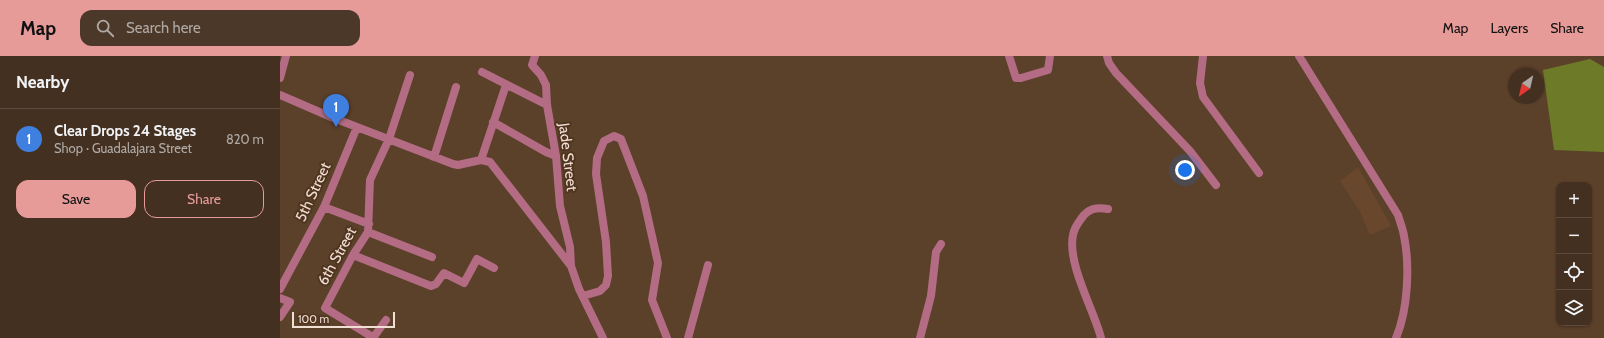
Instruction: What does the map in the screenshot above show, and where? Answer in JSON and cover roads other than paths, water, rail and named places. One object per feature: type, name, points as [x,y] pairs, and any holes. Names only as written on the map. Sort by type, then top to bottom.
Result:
[{"type":"street","points":[[280,78],[286,56]]},
{"type":"street","name":"Jade Street","points":[[535,56],[532,65],[541,75],[546,85],[547,105],[556,156],[560,206],[570,247],[571,266]]},
{"type":"street","points":[[1009,56],[1016,78],[1021,78],[1048,70],[1050,56]]},
{"type":"street","points":[[1107,56],[1109,63],[1116,73],[1190,151],[1216,185]]},
{"type":"street","points":[[1203,56],[1200,83],[1203,97],[1259,174]]},
{"type":"street","points":[[1298,56],[1398,215],[1405,241],[1406,283],[1400,327],[1396,338]]},
{"type":"street","points":[[482,72],[547,105]]},
{"type":"street","name":"6th Street","points":[[373,338],[325,308],[369,228],[370,180],[389,139],[410,75]]},
{"type":"street","points":[[481,160],[506,85]]},
{"type":"street","points":[[434,157],[456,87]]},
{"type":"street","points":[[280,95],[357,127],[458,165],[481,160],[490,162],[571,266],[583,296],[603,338]]},
{"type":"street","points":[[493,122],[546,152],[556,156]]},
{"type":"street","name":"5th Street","points":[[280,289],[324,207],[357,127]]},
{"type":"street","points":[[583,296],[600,291],[606,285],[608,276],[606,242],[596,174],[597,158],[604,141],[614,136],[621,139],[643,196],[658,263],[652,300],[667,338]]},
{"type":"street","points":[[324,207],[432,257]]},
{"type":"street","points":[[1101,338],[1075,265],[1072,248],[1073,235],[1083,216],[1096,207],[1108,209]]},
{"type":"street","points":[[920,338],[931,296],[936,252],[941,244]]},
{"type":"street","points":[[353,255],[431,286],[436,284],[444,273],[464,282],[477,259],[494,268]]},
{"type":"street","points":[[688,338],[708,265]]},
{"type":"street","points":[[280,298],[290,302],[280,317]]},
{"type":"street","points":[[373,338],[386,320]]},
{"type":"place","name":"Clear Drops 24 Stages","points":[[336,127]]}]
